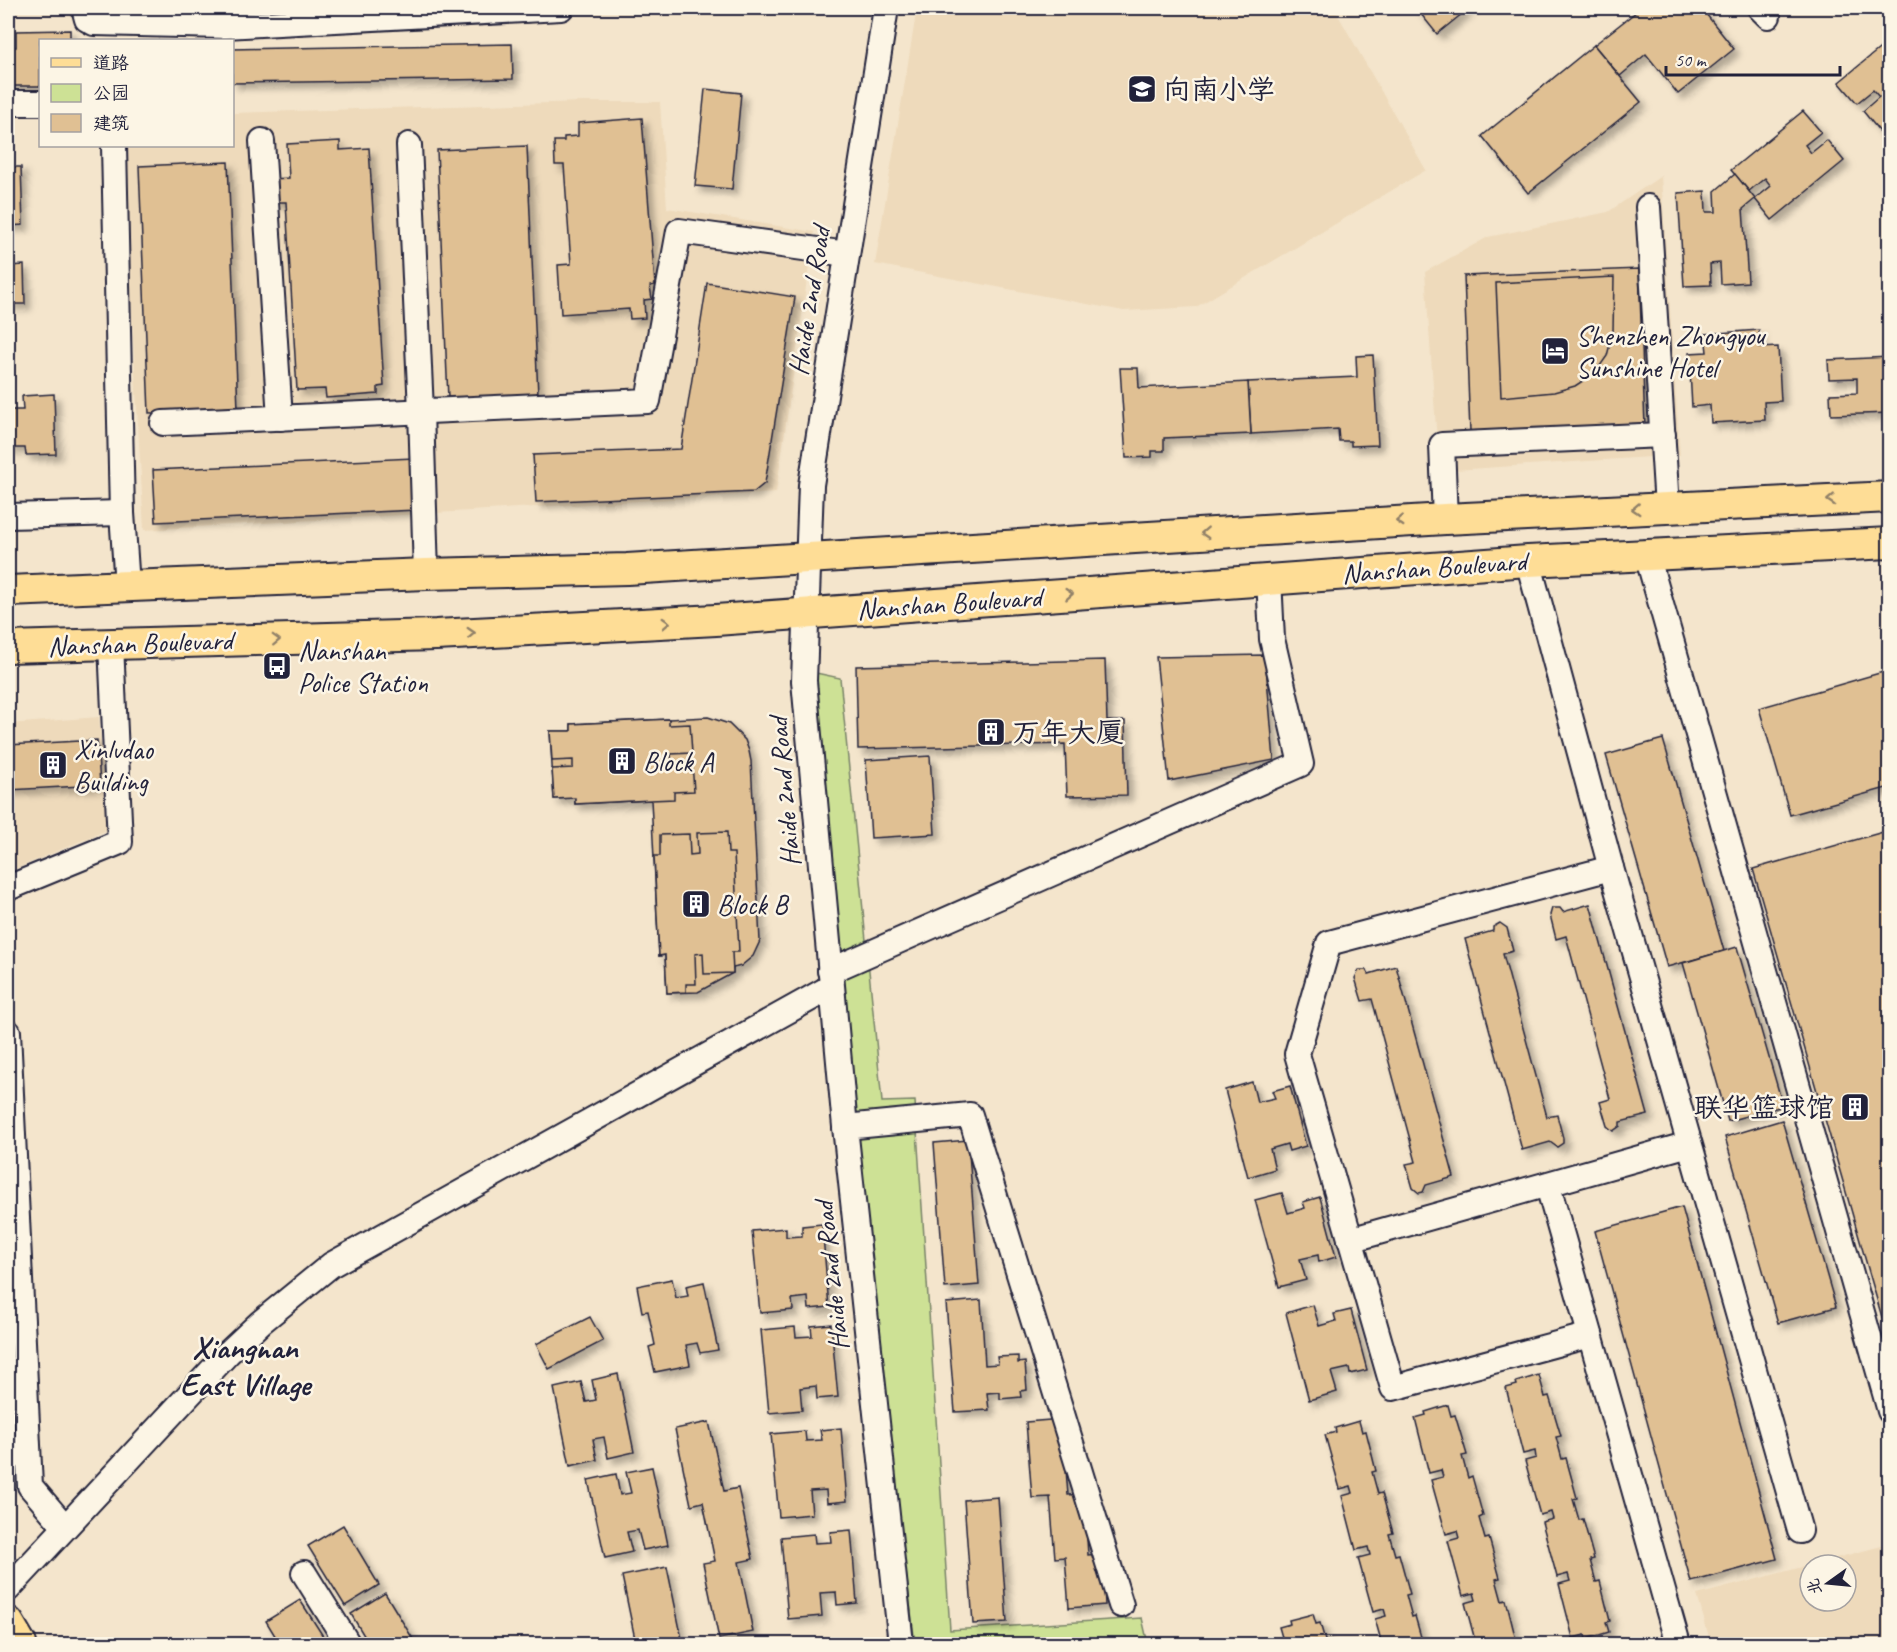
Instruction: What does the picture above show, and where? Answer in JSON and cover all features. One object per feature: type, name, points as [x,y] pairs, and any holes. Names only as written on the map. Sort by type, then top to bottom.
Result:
[{"type":"main road","name":"Nanshan Boulevard","points":[[8,591],[627,568],[1445,519],[1890,497]]},
{"type":"main road","name":"Nanshan Boulevard","points":[[8,647],[436,635],[806,614],[1528,561],[1890,543]]},
{"type":"main road","points":[[8,1622],[21,1644]]},
{"type":"street","points":[[84,8],[87,19],[93,23],[225,27],[561,8]]},
{"type":"street","name":"Haide 2nd Road","points":[[886,8],[811,485],[804,681],[831,979],[901,1644]]},
{"type":"street","points":[[8,103],[39,103]]},
{"type":"street","points":[[262,141],[280,418]]},
{"type":"street","points":[[409,145],[426,574]]},
{"type":"street","points":[[114,147],[126,586]]},
{"type":"street","points":[[1648,207],[1667,507]]},
{"type":"street","points":[[163,423],[648,401],[679,231],[847,254]]},
{"type":"street","points":[[1445,519],[1442,446],[1663,435]]},
{"type":"street","points":[[8,516],[123,513]]},
{"type":"street","points":[[1647,555],[1890,1411]]},
{"type":"street","points":[[1528,561],[1611,868],[1800,1531]]},
{"type":"street","points":[[8,1589],[228,1353],[269,1315],[331,1265],[831,979],[1301,764],[1272,639],[1269,579]]},
{"type":"street","points":[[8,888],[120,842],[111,644]]},
{"type":"street","points":[[1590,1335],[1393,1388],[1297,1054],[1329,943],[1611,868]]},
{"type":"street","points":[[8,1032],[30,1486],[65,1527]]},
{"type":"street","points":[[846,1127],[970,1115],[1121,1605]]},
{"type":"street","points":[[1350,1240],[1548,1186],[1689,1144]]},
{"type":"street","points":[[1548,1186],[1678,1644]]},
{"type":"street","points":[[304,1573],[348,1644]]},
{"type":"shaded area","name":"向南小学","points":[[917,8],[1334,8],[1426,170],[1196,307],[1124,311],[875,264]]},
{"type":"shaded area","points":[[583,102],[660,102],[667,208],[814,232],[776,493],[144,530],[122,147],[234,147],[234,113]]},
{"type":"shaded area","points":[[1661,176],[1680,455],[1439,471],[1425,272],[1488,237],[1608,212]]},
{"type":"shaded area","points":[[99,717],[107,830],[8,872],[8,724]]},
{"type":"shaded area","points":[[1889,1544],[1889,1644],[1711,1644],[1697,1595],[1798,1568],[1798,1613],[1858,1613],[1858,1553],[1855,1553]]},
{"type":"green space","points":[[816,673],[840,678],[882,1102],[915,1101],[950,1630],[1142,1618],[1148,1644],[915,1644],[879,1352],[841,992]]},
{"type":"building","points":[[1416,8],[1467,8],[1468,9],[1437,34]]},
{"type":"building","points":[[1641,8],[1704,8],[1702,9],[1734,49],[1678,94],[1646,54],[1620,76],[1594,45]]},
{"type":"building","points":[[70,30],[70,39],[39,39],[39,86],[8,86],[8,47],[16,47],[16,31]]},
{"type":"building","points":[[1890,40],[1890,124],[1880,132],[1863,111],[1879,97],[1873,90],[1857,103],[1839,82]]},
{"type":"building","points":[[512,44],[513,79],[234,83],[234,49]]},
{"type":"building","points":[[1594,45],[1641,102],[1528,193],[1482,136]]},
{"type":"building","points":[[705,89],[741,93],[732,189],[695,186]]},
{"type":"building","points":[[1803,111],[1821,132],[1805,145],[1811,153],[1827,140],[1844,161],[1772,220],[1755,199],[1771,186],[1765,178],[1749,191],[1731,170]]},
{"type":"building","points":[[642,118],[655,285],[650,286],[652,299],[644,300],[645,318],[630,319],[629,309],[561,314],[558,265],[571,264],[564,165],[555,165],[554,141],[564,141],[564,137],[578,136],[578,123]]},
{"type":"building","points":[[340,141],[340,150],[369,148],[384,386],[378,387],[378,394],[326,398],[325,389],[297,390],[286,202],[274,202],[272,179],[289,178],[287,144]]},
{"type":"building","points":[[527,146],[538,395],[448,398],[437,150]]},
{"type":"building","points":[[228,162],[238,409],[149,413],[139,166]]},
{"type":"building","points":[[8,167],[21,167],[23,225],[8,226]]},
{"type":"building","points":[[1735,174],[1755,199],[1743,209],[1748,282],[1721,284],[1720,263],[1710,264],[1711,285],[1684,286],[1678,193],[1705,191],[1706,212],[1716,212],[1715,191]]},
{"type":"building","points":[[24,265],[25,304],[8,304],[8,266]]},
{"type":"building","points":[[1639,269],[1645,426],[1470,432],[1464,276]]},
{"type":"building","points":[[1614,277],[1613,332],[1607,356],[1595,373],[1575,386],[1554,392],[1501,397],[1496,283]]},
{"type":"building","points":[[707,283],[795,297],[765,483],[754,492],[536,502],[533,455],[681,449]]},
{"type":"building","points":[[1759,330],[1760,348],[1778,347],[1781,401],[1764,402],[1765,420],[1711,423],[1710,405],[1692,407],[1689,353],[1707,352],[1705,334]]},
{"type":"building","points":[[1373,355],[1378,445],[1351,446],[1351,441],[1339,441],[1338,429],[1251,434],[1248,382],[1357,377],[1356,356]]},
{"type":"building","points":[[1890,357],[1890,413],[1831,415],[1830,394],[1857,393],[1857,378],[1829,379],[1828,360]]},
{"type":"building","points":[[1120,368],[1138,368],[1139,388],[1248,382],[1251,434],[1164,438],[1164,451],[1152,451],[1152,457],[1126,458]]},
{"type":"building","points":[[54,394],[56,454],[26,455],[25,448],[8,448],[8,410],[23,410],[22,396]]},
{"type":"building","points":[[414,458],[417,510],[156,522],[153,470]]},
{"type":"building","points":[[1265,655],[1274,760],[1169,781],[1156,657]]},
{"type":"building","name":"万年大厦","points":[[1105,660],[1107,721],[1125,721],[1127,795],[1067,796],[1065,744],[858,749],[856,666]]},
{"type":"building","points":[[1890,670],[1890,787],[1790,815],[1759,708]]},
{"type":"building","points":[[708,717],[729,724],[745,740],[749,751],[760,941],[753,956],[741,966],[733,968],[733,973],[698,992],[667,993],[665,955],[659,956],[651,800],[575,804],[575,798],[554,799],[550,731],[571,731],[571,724]]},
{"type":"building","name":"Block A","points":[[669,719],[669,725],[690,724],[692,753],[671,754],[672,763],[692,762],[694,791],[674,792],[674,799],[575,804],[575,798],[554,799],[552,769],[573,768],[573,760],[552,761],[550,731],[571,731],[571,724]]},
{"type":"building","points":[[1663,739],[1724,951],[1667,967],[1606,755]]},
{"type":"building","name":"Xinlvdao Building","points":[[97,740],[100,785],[8,790],[8,745]]},
{"type":"building","points":[[930,756],[935,834],[871,838],[866,760]]},
{"type":"building","name":"联华篮球馆","points":[[1890,830],[1890,1345],[1753,869]]},
{"type":"building","name":"Block B","points":[[727,832],[728,853],[734,853],[739,952],[732,952],[733,973],[704,974],[703,953],[695,954],[696,984],[686,984],[686,992],[667,993],[665,955],[659,956],[654,856],[660,856],[660,835],[689,834],[690,855],[698,854],[697,833]]},
{"type":"building","points":[[1590,904],[1648,1115],[1620,1122],[1620,1126],[1613,1131],[1607,1126],[1600,1102],[1610,1099],[1566,936],[1556,939],[1550,915],[1552,908],[1560,908],[1563,912]]},
{"type":"building","points":[[1500,923],[1507,928],[1513,951],[1503,954],[1547,1117],[1557,1115],[1563,1138],[1563,1143],[1557,1147],[1550,1142],[1522,1150],[1465,939],[1493,931],[1493,927]]},
{"type":"building","points":[[1737,947],[1783,1106],[1728,1121],[1683,963]]},
{"type":"building","points":[[1396,966],[1454,1177],[1426,1185],[1423,1192],[1419,1193],[1413,1188],[1406,1164],[1416,1162],[1372,999],[1362,1001],[1355,978],[1359,970],[1367,970],[1369,974]]},
{"type":"building","points":[[1252,1082],[1257,1102],[1275,1098],[1272,1091],[1290,1086],[1306,1146],[1289,1151],[1287,1144],[1270,1149],[1275,1169],[1248,1177],[1225,1090]]},
{"type":"building","points":[[1782,1120],[1836,1307],[1778,1323],[1725,1137]]},
{"type":"building","points":[[968,1140],[979,1285],[945,1288],[934,1143]]},
{"type":"building","points":[[1282,1193],[1288,1213],[1305,1208],[1303,1202],[1320,1197],[1336,1257],[1319,1262],[1318,1255],[1300,1259],[1306,1280],[1279,1287],[1255,1200]]},
{"type":"building","points":[[1682,1207],[1777,1559],[1691,1582],[1595,1231]]},
{"type":"building","points":[[822,1224],[829,1307],[809,1309],[808,1297],[792,1299],[793,1310],[760,1313],[752,1231],[786,1228],[786,1237],[802,1236],[802,1226]]},
{"type":"building","points":[[672,1279],[676,1298],[688,1296],[686,1286],[704,1282],[718,1350],[700,1353],[697,1343],[686,1345],[690,1365],[655,1372],[649,1347],[655,1345],[648,1311],[642,1312],[637,1286]]},
{"type":"building","points":[[981,1300],[985,1365],[998,1364],[997,1357],[1018,1356],[1018,1363],[1025,1362],[1027,1390],[1020,1391],[1021,1397],[1000,1399],[1000,1392],[987,1393],[989,1410],[955,1412],[946,1303]]},
{"type":"building","points":[[1313,1305],[1319,1326],[1336,1321],[1334,1314],[1351,1310],[1367,1370],[1350,1374],[1349,1368],[1331,1372],[1337,1392],[1309,1400],[1286,1313]]},
{"type":"building","points":[[590,1317],[603,1341],[549,1369],[536,1344]]},
{"type":"building","points":[[831,1324],[838,1397],[817,1399],[816,1386],[800,1388],[802,1410],[769,1413],[761,1330],[795,1327],[796,1337],[812,1336],[811,1326]]},
{"type":"building","points":[[618,1374],[634,1452],[608,1458],[604,1437],[593,1439],[597,1460],[570,1466],[554,1388],[581,1382],[586,1402],[596,1400],[592,1380]]},
{"type":"building","points":[[1539,1375],[1545,1397],[1549,1396],[1561,1436],[1556,1437],[1562,1459],[1566,1458],[1577,1498],[1573,1499],[1579,1520],[1583,1519],[1594,1559],[1590,1560],[1596,1582],[1600,1581],[1610,1621],[1606,1622],[1609,1632],[1586,1639],[1585,1635],[1573,1638],[1559,1584],[1570,1581],[1568,1574],[1557,1577],[1542,1522],[1553,1519],[1551,1512],[1540,1515],[1525,1461],[1536,1458],[1535,1451],[1523,1454],[1506,1388],[1517,1385],[1516,1382]]},
{"type":"building","points":[[1448,1405],[1451,1416],[1455,1415],[1467,1455],[1462,1456],[1468,1478],[1472,1476],[1483,1516],[1479,1518],[1485,1539],[1489,1538],[1500,1578],[1496,1579],[1502,1601],[1506,1600],[1516,1640],[1512,1641],[1513,1644],[1476,1644],[1465,1603],[1476,1600],[1474,1593],[1463,1596],[1448,1541],[1459,1538],[1457,1531],[1446,1534],[1431,1480],[1443,1477],[1441,1470],[1429,1473],[1415,1418],[1426,1415],[1425,1412]]},
{"type":"building","points":[[1062,1419],[1068,1495],[1084,1494],[1088,1555],[1102,1554],[1105,1605],[1069,1608],[1065,1557],[1055,1558],[1050,1497],[1032,1498],[1026,1422]]},
{"type":"building","points":[[1359,1421],[1362,1432],[1366,1431],[1376,1471],[1372,1472],[1378,1494],[1382,1493],[1393,1533],[1389,1534],[1395,1555],[1399,1554],[1410,1594],[1406,1595],[1423,1644],[1382,1644],[1375,1619],[1386,1616],[1384,1609],[1373,1612],[1358,1558],[1370,1555],[1368,1547],[1356,1550],[1342,1496],[1353,1493],[1351,1486],[1340,1489],[1325,1435],[1336,1432],[1335,1428]]},
{"type":"building","points":[[709,1422],[724,1491],[738,1488],[753,1559],[739,1562],[753,1632],[719,1639],[703,1563],[715,1561],[703,1502],[691,1505],[675,1429]]},
{"type":"building","points":[[841,1428],[847,1501],[827,1503],[826,1490],[810,1491],[812,1514],[779,1517],[771,1434],[805,1431],[806,1441],[822,1440],[820,1430]]},
{"type":"building","points":[[652,1467],[668,1545],[643,1550],[638,1530],[627,1532],[632,1552],[605,1558],[588,1480],[616,1474],[620,1495],[631,1493],[626,1472]]},
{"type":"building","points":[[998,1497],[1007,1622],[973,1624],[964,1500]]},
{"type":"building","points":[[343,1525],[379,1585],[345,1606],[308,1546]]},
{"type":"building","points":[[851,1530],[857,1603],[837,1605],[836,1592],[820,1593],[822,1616],[788,1619],[781,1537],[814,1534],[815,1543],[831,1542],[830,1532]]},
{"type":"building","points":[[667,1567],[683,1644],[636,1644],[622,1576]]},
{"type":"building","points":[[385,1593],[416,1644],[369,1644],[351,1614]]},
{"type":"building","points":[[300,1600],[328,1644],[280,1644],[266,1621]]},
{"type":"building","points":[[1313,1614],[1316,1624],[1320,1623],[1326,1644],[1284,1644],[1279,1627],[1290,1624],[1289,1620]]},
{"type":"place","name":"向南小学","points":[[1142,89]]},
{"type":"place","name":"Shenzhen Zhongyou Sunshine Hotel","points":[[1555,351]]},
{"type":"place","name":"Nanshan Police Station","points":[[277,666]]},
{"type":"place","name":"万年大厦","points":[[991,732]]},
{"type":"place","name":"Block A","points":[[622,761]]},
{"type":"place","name":"Xinlvdao Building","points":[[53,765]]},
{"type":"place","name":"Block B","points":[[696,904]]},
{"type":"place","name":"联华篮球馆","points":[[1855,1107]]},
{"type":"district","name":"Xiangnan East Village","points":[[245,1366]]}]
